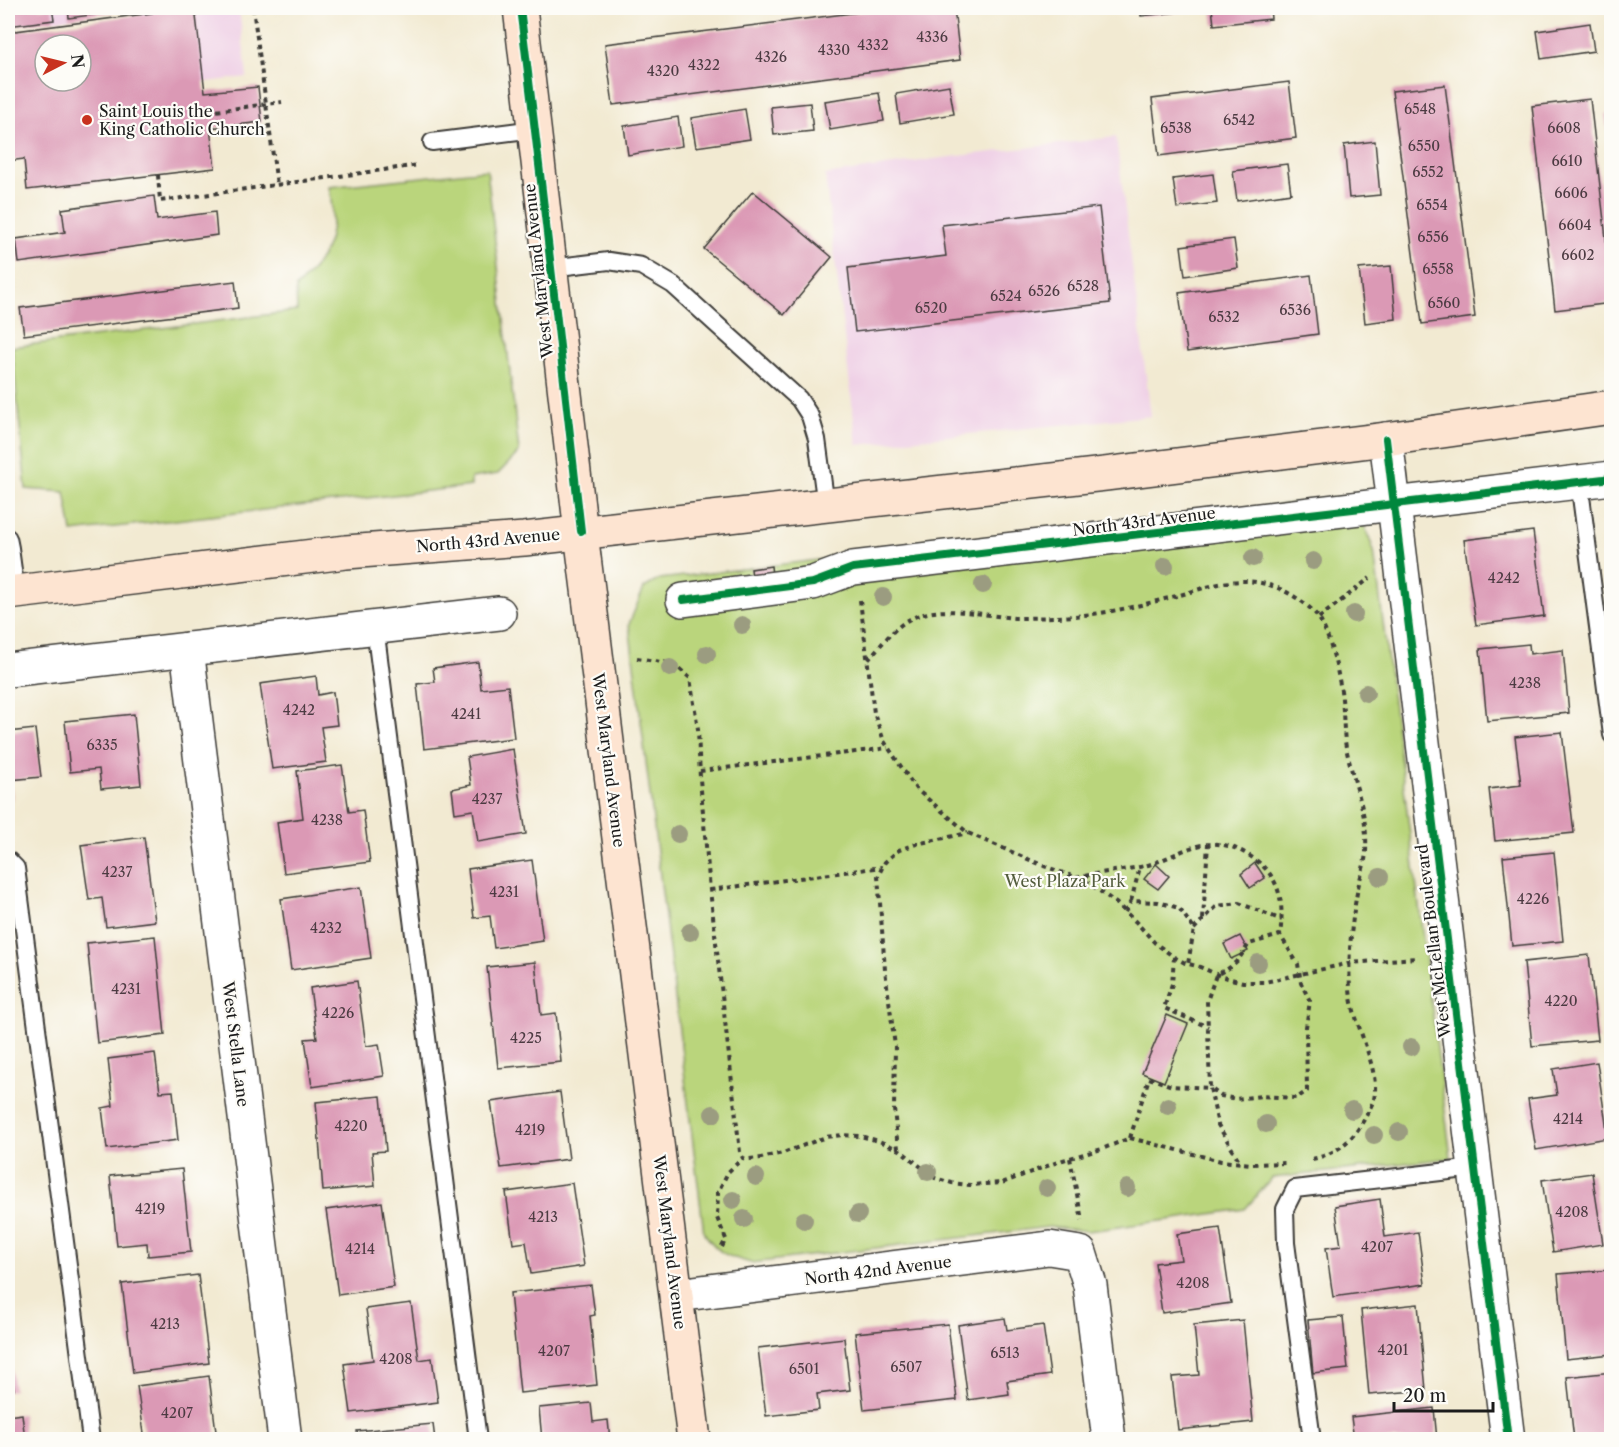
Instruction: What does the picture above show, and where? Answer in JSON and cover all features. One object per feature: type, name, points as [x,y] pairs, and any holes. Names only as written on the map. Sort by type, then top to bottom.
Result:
[{"type":"main road","name":"West Maryland Avenue","points":[[520,8],[581,531],[694,1440]]},
{"type":"main road","name":"North 43rd Avenue","points":[[12,592],[346,552],[524,539],[1105,474],[1386,439],[1611,407]]},
{"type":"street","name":"West McLellan Boulevard","points":[[1386,439],[1508,1440]]},
{"type":"street","name":"North 43rd Avenue","points":[[682,600],[813,583],[853,568],[1611,478]]},
{"type":"street","points":[[8,670],[499,613]]},
{"type":"street","name":"West Stella Lane","points":[[187,649],[285,1440]]},
{"type":"street","name":"North 42nd Avenue","points":[[677,1295],[1049,1248],[1080,1253],[1090,1286],[1109,1440]]},
{"type":"lane","points":[[432,142],[535,129]]},
{"type":"lane","points":[[550,268],[609,261],[624,262],[641,266],[674,285],[799,399],[810,416],[817,439],[826,506]]},
{"type":"lane","points":[[1579,482],[1611,735]]},
{"type":"lane","points":[[8,537],[12,592]]},
{"type":"lane","points":[[375,627],[478,1440]]},
{"type":"lane","points":[[8,860],[16,868],[91,1440]]},
{"type":"lane","points":[[1312,1440],[1286,1243],[1285,1209],[1295,1189],[1475,1168]]},
{"type":"path","points":[[254,8],[277,185]]},
{"type":"path","points":[[208,112],[282,102]]},
{"type":"path","points":[[158,175],[160,201],[428,164]]},
{"type":"path","points":[[1319,618],[1375,574]]},
{"type":"path","points":[[868,659],[901,625],[919,615],[943,612],[1017,618],[1092,614],[1140,605],[1226,582],[1259,582],[1274,586],[1298,599],[1319,618],[1332,652],[1342,697],[1345,742],[1364,811],[1366,855],[1352,925],[1350,963],[1352,1005],[1371,1065],[1375,1086],[1374,1099],[1360,1128],[1351,1139],[1338,1150],[1311,1160]]},
{"type":"path","points":[[859,590],[874,713],[881,735],[916,789],[968,833],[1086,881],[1116,903],[1155,943],[1174,957],[1216,975],[1243,982],[1265,982],[1350,963],[1419,958]]},
{"type":"path","points":[[637,658],[674,664],[690,678],[698,729],[710,890],[740,1152],[743,1158]]},
{"type":"path","points":[[700,771],[888,748]]},
{"type":"path","points":[[898,1149],[894,1109],[895,1046],[885,970],[879,876],[885,862],[899,850],[968,833]]},
{"type":"path","points":[[1076,878],[1140,867],[1209,843],[1235,848],[1252,857],[1274,878],[1279,892],[1282,920],[1280,935],[1299,964],[1301,983],[1310,1001],[1306,1027],[1307,1091],[1297,1098],[1261,1096],[1236,1099],[1221,1096],[1210,1088],[1172,1086],[1149,1078],[1130,1138]]},
{"type":"path","points":[[1203,920],[1209,843]]},
{"type":"path","points":[[710,890],[883,867]]},
{"type":"path","points":[[1125,912],[1131,901],[1140,867]]},
{"type":"path","points":[[1131,901],[1158,902],[1179,908],[1194,929]]},
{"type":"path","points":[[1188,964],[1194,929],[1217,906],[1239,903],[1282,920]]},
{"type":"path","points":[[1240,1162],[1218,1125],[1210,1088],[1208,1001],[1216,975],[1238,960],[1249,944],[1280,935]]},
{"type":"path","points":[[1174,957],[1172,984],[1164,1008],[1209,1028]]},
{"type":"path","points":[[743,1158],[761,1158],[816,1140],[842,1135],[860,1136],[898,1149],[935,1178],[970,1185],[1002,1183],[1130,1138],[1221,1161],[1292,1163]]},
{"type":"path","points":[[722,1247],[726,1239],[717,1218],[718,1192],[728,1172],[743,1158]]},
{"type":"path","points":[[1070,1158],[1082,1221]]},
{"type":"shaded area","points":[[8,8],[141,8],[8,27]]},
{"type":"shaded area","points":[[141,8],[239,8],[247,77],[149,89]]},
{"type":"shaded area","points":[[1116,137],[1151,416],[857,445],[825,175]]},
{"type":"green space","points":[[487,170],[519,452],[498,474],[471,478],[471,486],[72,532],[65,492],[26,489],[12,347],[297,311],[296,287],[316,265],[328,242],[332,217],[329,187]]},
{"type":"green space","name":"West Plaza Park","points":[[1353,496],[1374,551],[1451,1158],[1272,1178],[1245,1209],[1104,1229],[1087,1231],[1049,1227],[751,1263],[719,1250],[704,1233],[629,624],[644,588],[660,579]]},
{"type":"building","points":[[8,8],[52,8],[54,20],[8,26]]},
{"type":"building","points":[[68,8],[120,8],[121,11],[69,18]]},
{"type":"building","points":[[152,8],[195,8],[205,92],[258,87],[262,122],[210,128],[215,168],[27,190],[24,159],[8,161],[8,32],[152,13]]},
{"type":"building","points":[[892,8],[954,8],[960,60],[613,105],[605,44]]},
{"type":"building","points":[[1140,8],[1207,8],[1207,9],[1141,16]]},
{"type":"building","points":[[1212,8],[1270,8],[1271,19],[1214,25]]},
{"type":"building","points":[[1590,23],[1594,51],[1541,59],[1537,31]]},
{"type":"building","points":[[1289,82],[1296,138],[1159,156],[1152,99]]},
{"type":"building","points":[[949,85],[954,114],[900,123],[896,94]]},
{"type":"building","points":[[1445,85],[1475,317],[1422,324],[1392,91]]},
{"type":"building","points":[[879,93],[884,121],[830,130],[825,101]]},
{"type":"building","points":[[1590,99],[1612,303],[1555,310],[1532,106]]},
{"type":"building","points":[[810,103],[813,131],[774,135],[771,107]]},
{"type":"building","points":[[745,109],[750,139],[696,147],[691,118]]},
{"type":"building","points":[[1612,113],[1612,149],[1610,149],[1605,114]]},
{"type":"building","points":[[678,117],[682,146],[628,155],[624,126]]},
{"type":"building","points":[[1375,141],[1380,195],[1349,198],[1344,145]]},
{"type":"building","points":[[1287,164],[1291,193],[1237,201],[1233,171]]},
{"type":"building","points":[[1213,174],[1217,203],[1177,208],[1173,179]]},
{"type":"building","points":[[753,191],[832,257],[784,315],[704,249]]},
{"type":"building","points":[[154,196],[157,220],[215,212],[217,235],[19,263],[16,239],[65,232],[62,209]]},
{"type":"building","points":[[1099,207],[1110,303],[855,332],[848,268],[946,256],[942,225]]},
{"type":"building","points":[[1234,239],[1238,268],[1185,276],[1181,246]]},
{"type":"building","points":[[1391,266],[1396,319],[1365,323],[1359,269]]},
{"type":"building","points":[[1311,275],[1318,334],[1187,352],[1179,293]]},
{"type":"building","points":[[235,281],[238,308],[24,335],[20,308]]},
{"type":"building","points":[[1533,531],[1544,616],[1476,625],[1464,540]]},
{"type":"building","points":[[771,566],[772,575],[752,577],[751,569]]},
{"type":"building","points":[[1529,644],[1530,654],[1563,650],[1569,713],[1487,721],[1480,649]]},
{"type":"building","points":[[478,662],[481,689],[508,686],[514,738],[424,749],[417,684],[435,682],[433,668]]},
{"type":"building","points":[[316,676],[318,695],[333,692],[337,725],[321,727],[326,762],[272,769],[260,684]]},
{"type":"building","points":[[134,714],[141,785],[101,789],[99,769],[70,772],[65,721]]},
{"type":"building","points":[[35,729],[41,777],[10,780],[13,800],[8,801],[8,732]]},
{"type":"building","points":[[1562,732],[1574,833],[1495,841],[1489,789],[1521,785],[1515,737]]},
{"type":"building","points":[[513,749],[526,834],[478,842],[473,810],[455,813],[452,789],[471,785],[467,757]]},
{"type":"building","points":[[342,765],[349,812],[363,810],[370,862],[284,873],[277,822],[303,818],[297,771]]},
{"type":"building","points":[[144,837],[155,921],[106,927],[102,898],[89,900],[81,845]]},
{"type":"building","points":[[1554,852],[1563,941],[1512,946],[1503,857]]},
{"type":"building","points":[[532,860],[543,941],[494,948],[490,916],[474,918],[468,869]]},
{"type":"building","points":[[1255,863],[1265,878],[1250,888],[1241,874]]},
{"type":"building","points":[[1156,864],[1169,876],[1158,889],[1144,879]]},
{"type":"building","points":[[361,887],[371,958],[291,970],[281,899]]},
{"type":"building","points":[[155,936],[165,1035],[97,1043],[87,943]]},
{"type":"building","points":[[1240,936],[1248,951],[1231,959],[1224,944]]},
{"type":"building","points":[[1589,955],[1598,1040],[1532,1046],[1524,962]]},
{"type":"building","points":[[535,962],[541,1015],[556,1013],[561,1062],[498,1068],[487,967]]},
{"type":"building","points":[[357,981],[366,1046],[379,1044],[384,1076],[312,1087],[305,1039],[317,1038],[310,988]]},
{"type":"building","points":[[1167,1015],[1188,1024],[1164,1082],[1142,1073]]},
{"type":"building","points":[[155,1053],[160,1092],[173,1091],[178,1140],[107,1149],[102,1108],[113,1106],[108,1059]]},
{"type":"building","points":[[1597,1062],[1608,1138],[1536,1150],[1528,1099],[1557,1095],[1553,1069]]},
{"type":"building","points":[[560,1092],[569,1159],[501,1168],[491,1102]]},
{"type":"building","points":[[381,1096],[386,1151],[372,1152],[375,1186],[323,1191],[316,1102]]},
{"type":"building","points":[[182,1169],[191,1252],[148,1256],[147,1243],[117,1246],[110,1176]]},
{"type":"building","points":[[1592,1173],[1603,1244],[1553,1252],[1542,1180]]},
{"type":"building","points":[[572,1183],[584,1266],[531,1274],[526,1242],[513,1244],[506,1192]]},
{"type":"building","points":[[1380,1199],[1385,1237],[1418,1232],[1425,1284],[1333,1297],[1326,1248],[1341,1246],[1335,1206]]},
{"type":"building","points":[[382,1202],[394,1287],[338,1295],[326,1210]]},
{"type":"building","points":[[1220,1228],[1231,1303],[1162,1313],[1155,1263],[1181,1260],[1177,1234]]},
{"type":"building","points":[[1610,1270],[1612,1354],[1566,1359],[1558,1274]]},
{"type":"building","points":[[198,1275],[209,1363],[133,1373],[122,1284]]},
{"type":"building","points":[[591,1285],[595,1315],[590,1316],[597,1385],[520,1393],[510,1293]]},
{"type":"building","points":[[411,1303],[419,1360],[432,1358],[438,1402],[351,1413],[344,1364],[373,1360],[366,1309]]},
{"type":"building","points":[[1418,1304],[1426,1390],[1369,1395],[1361,1310]]},
{"type":"building","points":[[1343,1317],[1348,1369],[1313,1373],[1308,1320]]},
{"type":"building","points":[[1005,1318],[1007,1330],[1043,1325],[1050,1375],[1007,1381],[1009,1394],[968,1400],[958,1325]]},
{"type":"building","points":[[1243,1320],[1253,1422],[1178,1430],[1172,1377],[1199,1375],[1194,1325]]},
{"type":"building","points":[[948,1324],[957,1400],[864,1410],[855,1333]]},
{"type":"building","points":[[844,1338],[850,1390],[817,1394],[819,1410],[766,1416],[758,1348]]},
{"type":"building","points":[[8,1352],[14,1390],[8,1391]]},
{"type":"building","points":[[1612,1372],[1612,1440],[1574,1440],[1567,1377]]},
{"type":"building","points":[[209,1376],[217,1440],[145,1440],[137,1386]]},
{"type":"building","points":[[591,1403],[593,1422],[608,1420],[610,1440],[542,1440],[539,1408]]},
{"type":"building","points":[[1434,1408],[1437,1440],[1354,1440],[1351,1417]]},
{"type":"building","points":[[22,1414],[25,1440],[8,1440],[8,1416]]},
{"type":"building","points":[[433,1424],[435,1440],[358,1440],[357,1431]]},
{"type":"cycle path","points":[[520,8],[581,531]]},
{"type":"cycle path","points":[[1386,439],[1508,1440]]},
{"type":"cycle path","points":[[683,600],[813,583],[853,568],[1612,478]]},
{"type":"place","name":"Saint Louis the King Catholic Church","points":[[87,120]]}]
